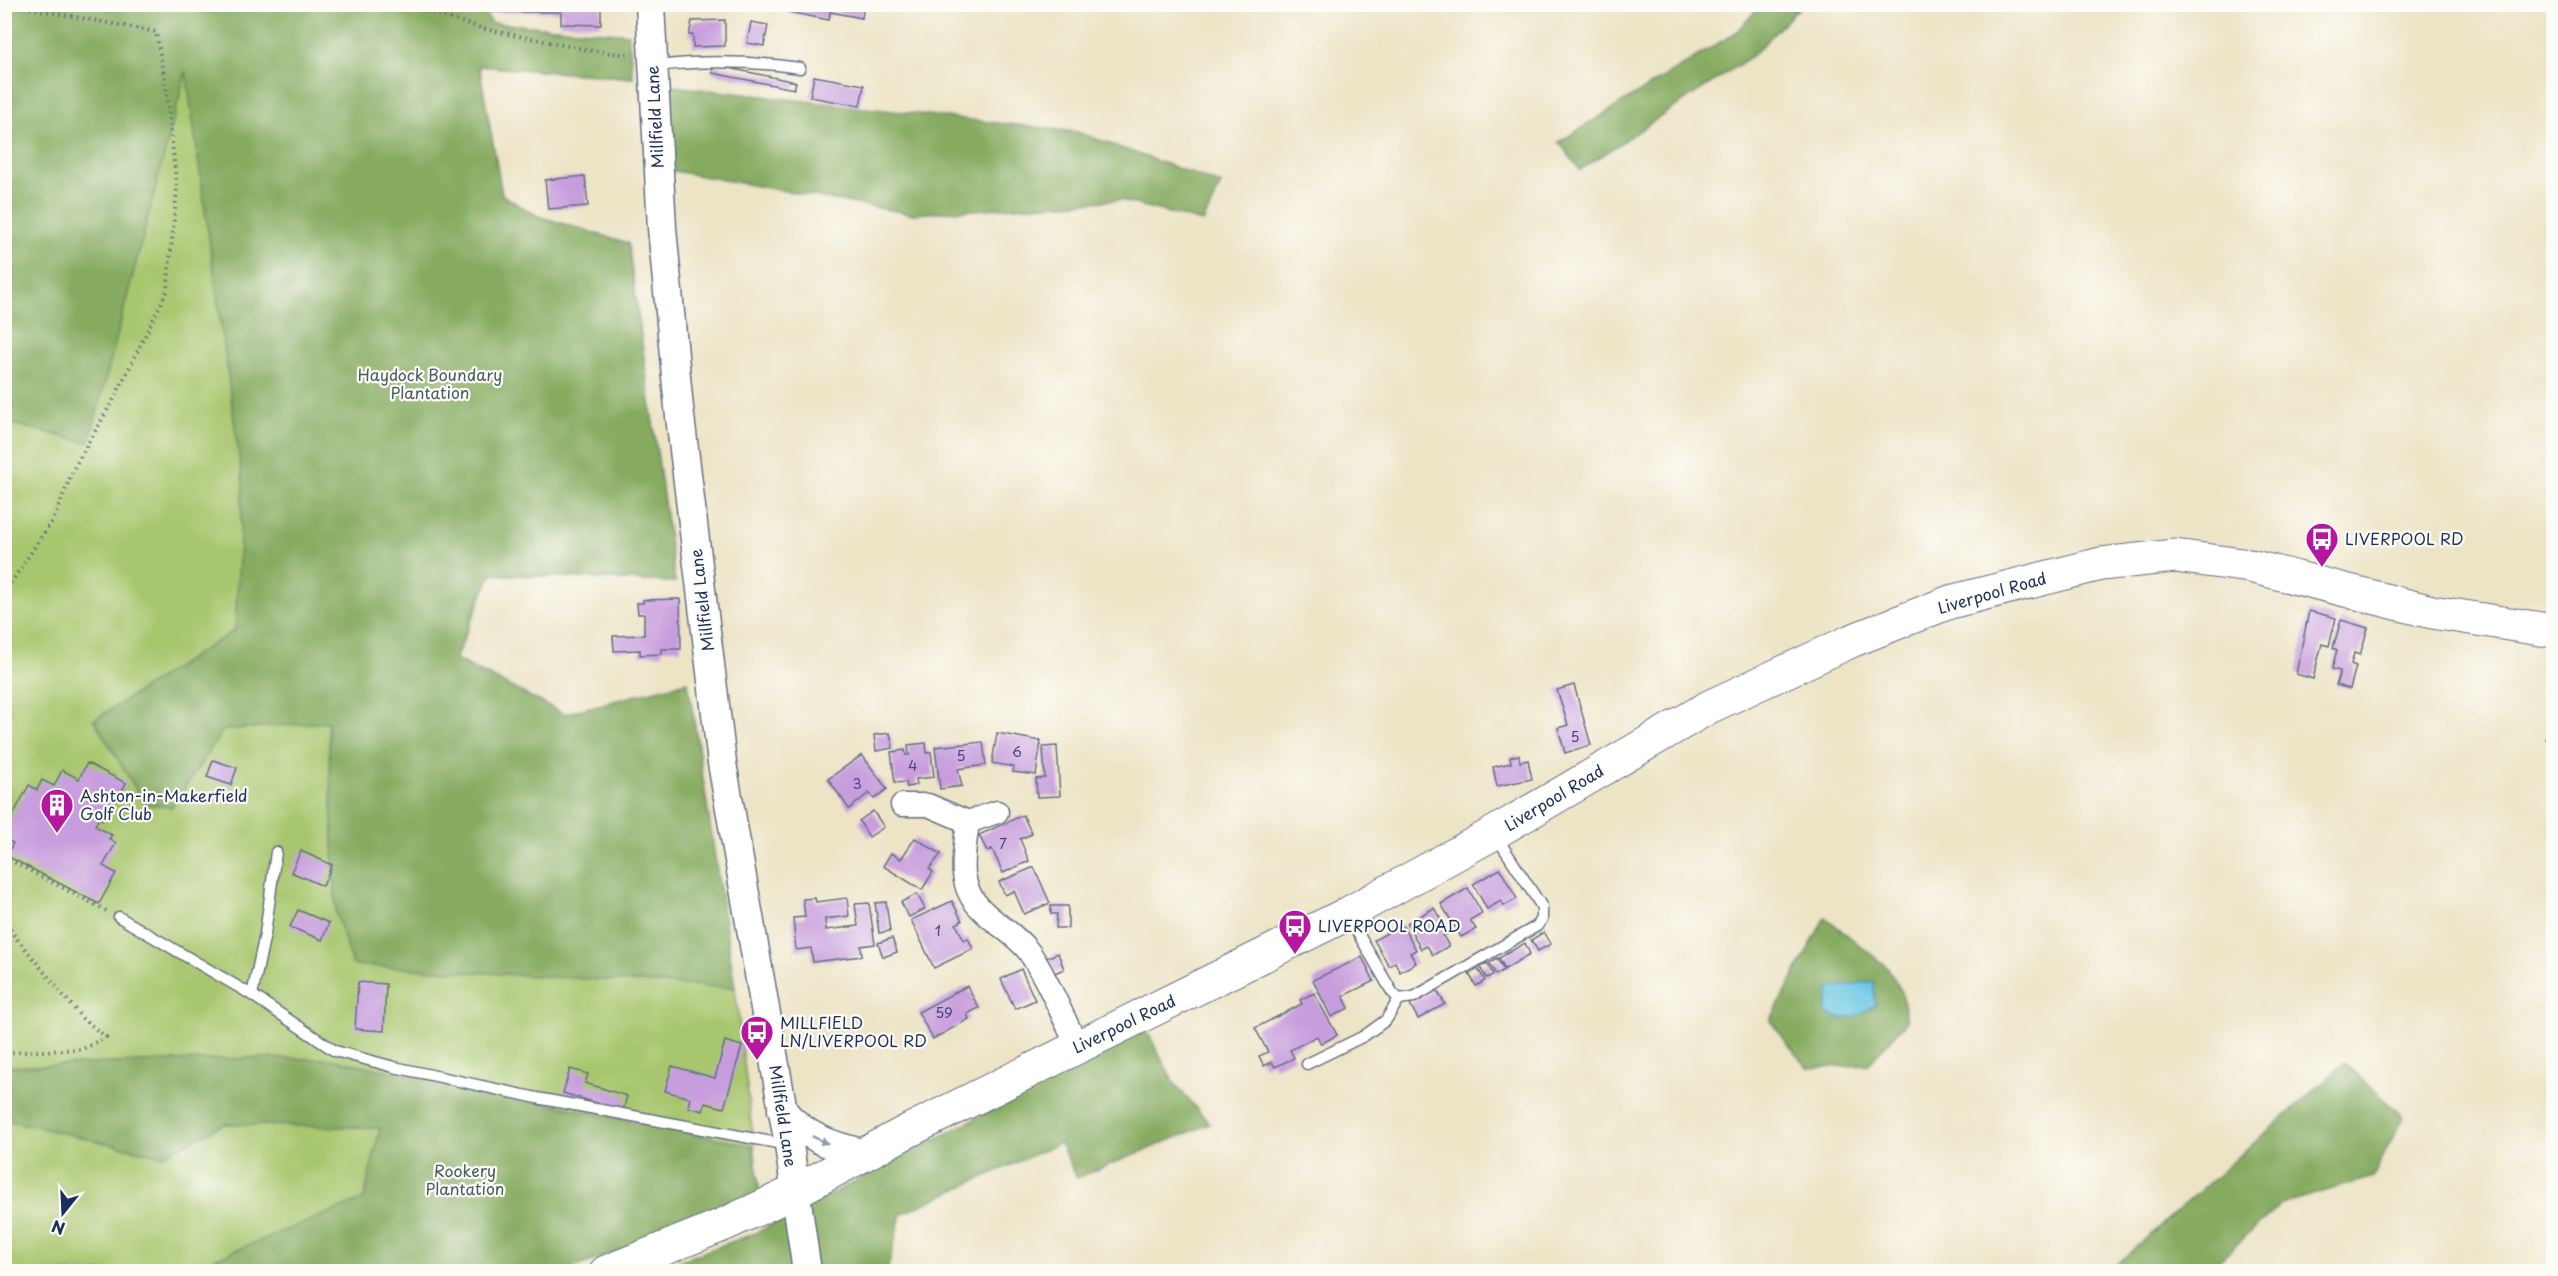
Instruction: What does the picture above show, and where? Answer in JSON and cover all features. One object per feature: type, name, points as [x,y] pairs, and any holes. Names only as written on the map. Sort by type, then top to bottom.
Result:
[{"type":"highway","name":"Liverpool Road","points":[[606,1272],[794,1192],[1078,1047],[1347,914],[1494,833],[1709,707],[1780,672],[1950,602],[2101,564],[2175,556],[2226,561],[2432,612],[2553,631]]},
{"type":"street","name":"Millfield Lane","points":[[650,4],[662,228],[678,397],[722,763],[789,1145],[807,1272]]},
{"type":"street","points":[[902,805],[928,805],[968,822],[997,812]]},
{"type":"street","points":[[968,822],[962,865],[963,880],[969,894],[981,909],[1006,928],[1030,953],[1078,1047]]},
{"type":"street","points":[[782,1110],[793,1123],[818,1141],[866,1154]]},
{"type":"lane","points":[[652,61],[732,61],[800,68]]},
{"type":"lane","points":[[1399,999],[1414,997],[1537,926],[1542,919],[1542,907],[1494,833]]},
{"type":"lane","points":[[252,995],[265,934],[276,852]]},
{"type":"lane","points":[[1347,914],[1392,992],[1399,999]]},
{"type":"lane","points":[[119,917],[252,995],[335,1051],[394,1067],[537,1098],[789,1145]]},
{"type":"lane","points":[[1306,1064],[1364,1036],[1386,1020],[1399,999]]},
{"type":"path","points":[[4,593],[54,518],[75,466],[115,397],[167,291],[177,189],[166,87],[156,32],[7,4]]},
{"type":"path","points":[[404,4],[506,34],[652,61]]},
{"type":"path","points":[[4,857],[119,917]]},
{"type":"path","points":[[4,919],[14,936],[82,1018],[106,1037],[83,1049],[4,1053]]},
{"type":"green space","name":"Ashton-in-Makerfield Golf Club","points":[[476,4],[492,23],[628,34],[633,78],[479,66],[502,195],[537,216],[628,243],[675,582],[491,574],[455,659],[564,714],[688,682],[735,988],[760,1195],[566,1271],[5,1272],[5,5]]},
{"type":"green space","name":"Haydock Boundary Plantation","points":[[476,4],[492,23],[628,34],[633,78],[479,66],[502,195],[537,216],[628,243],[675,582],[491,574],[455,659],[564,714],[688,682],[735,988],[353,965],[336,913],[328,722],[223,730],[172,807],[145,804],[94,720],[235,630],[243,485],[186,71],[89,443],[5,422],[5,5]]},
{"type":"green space","points":[[1761,5],[1802,5],[1752,56],[1580,170],[1559,142],[1735,33]]},
{"type":"green space","points":[[656,84],[1077,132],[1221,184],[1203,222],[1120,200],[912,214],[658,168]]},
{"type":"green space","points":[[1825,917],[1887,967],[1902,992],[1907,1021],[1868,1065],[1807,1068],[1770,1021]]},
{"type":"green space","points":[[1146,1029],[1174,1083],[1210,1124],[1077,1178],[1060,1143],[901,1214],[887,1271],[650,1272],[758,1232]]},
{"type":"green space","name":"Rookery Plantation","points":[[253,1058],[331,1059],[753,1146],[760,1195],[566,1271],[184,1271],[364,1199],[380,1128],[224,1124],[162,1156],[11,1121],[5,1116],[4,1067]]},
{"type":"green space","points":[[2345,1063],[2403,1117],[2373,1177],[2281,1204],[2208,1271],[2109,1271]]},
{"type":"water","points":[[1874,981],[1875,1005],[1858,1015],[1847,1018],[1828,1014],[1826,1006],[1830,988]]},
{"type":"building","points":[[492,4],[601,4],[601,25],[561,24],[561,12],[492,12]]},
{"type":"building","points":[[789,4],[864,4],[862,18],[830,12],[829,20],[788,12]]},
{"type":"building","points":[[725,20],[725,46],[693,47],[693,35],[689,35],[692,21]]},
{"type":"building","points":[[751,22],[768,25],[764,46],[747,43]]},
{"type":"building","points":[[714,65],[796,82],[794,89],[712,73]]},
{"type":"building","points":[[814,76],[864,85],[860,106],[810,97]]},
{"type":"building","points":[[585,176],[588,206],[548,209],[545,180]]},
{"type":"building","points":[[680,599],[681,649],[662,649],[662,654],[640,655],[640,650],[614,651],[613,636],[644,635],[644,614],[638,614],[637,603],[643,603],[643,600]]},
{"type":"building","points":[[2309,611],[2336,618],[2329,646],[2322,644],[2313,679],[2296,674]]},
{"type":"building","points":[[2341,620],[2368,628],[2360,655],[2354,653],[2351,664],[2356,666],[2350,689],[2336,685],[2340,671],[2332,669],[2337,650],[2333,648]]},
{"type":"building","points":[[1574,685],[1591,745],[1565,753],[1558,728],[1568,725],[1557,690]]},
{"type":"building","points":[[2550,712],[2553,712],[2553,740],[2546,739]]},
{"type":"building","points":[[890,733],[893,748],[876,751],[874,735]]},
{"type":"building","points":[[997,733],[1041,741],[1036,775],[1013,772],[1014,767],[992,763]]},
{"type":"building","points":[[983,742],[986,765],[958,769],[962,786],[940,789],[935,747]]},
{"type":"building","points":[[926,743],[927,753],[931,752],[934,777],[916,779],[917,785],[907,787],[906,782],[895,783],[891,752],[905,750],[906,755],[909,755],[908,745]]},
{"type":"building","points":[[1057,746],[1060,796],[1037,797],[1036,779],[1045,778],[1043,747]]},
{"type":"building","points":[[862,755],[887,789],[874,799],[869,793],[849,809],[828,779]]},
{"type":"building","points":[[1519,755],[1520,762],[1528,760],[1532,779],[1497,786],[1493,767],[1511,763],[1510,757]]},
{"type":"building","points":[[213,760],[237,768],[231,785],[207,777]]},
{"type":"building","name":"Ashton-in-Makerfield Golf Club","points":[[87,763],[126,783],[119,796],[116,795],[103,820],[99,818],[95,826],[112,835],[109,839],[116,843],[103,866],[116,873],[99,904],[7,856],[13,843],[4,839],[4,832],[29,785],[37,790],[42,780],[54,786],[62,770],[79,779]]},
{"type":"building","points":[[873,811],[884,827],[869,837],[859,821]]},
{"type":"building","points":[[1023,815],[1032,834],[1020,839],[1029,861],[1003,873],[992,849],[987,851],[979,835]]},
{"type":"building","points":[[915,838],[941,854],[929,869],[933,872],[922,890],[883,866],[891,853],[901,859]]},
{"type":"building","points":[[301,851],[332,865],[323,886],[291,872]]},
{"type":"building","points":[[1034,867],[1050,903],[1024,914],[1014,891],[1005,895],[999,882]]},
{"type":"building","points":[[1500,869],[1517,899],[1504,906],[1501,901],[1487,909],[1473,884]]},
{"type":"building","points":[[1468,888],[1482,913],[1470,920],[1476,929],[1461,937],[1441,904]]},
{"type":"building","points":[[917,894],[925,909],[909,917],[901,902]]},
{"type":"building","points":[[815,898],[816,902],[847,898],[849,916],[825,919],[826,930],[858,926],[855,904],[869,903],[875,944],[861,946],[862,956],[813,962],[811,948],[796,950],[793,918],[805,917],[803,899]]},
{"type":"building","points":[[952,901],[962,921],[956,924],[964,940],[968,938],[973,949],[934,968],[911,920]]},
{"type":"building","points":[[886,902],[890,931],[879,933],[875,903]]},
{"type":"building","points":[[1051,906],[1068,906],[1068,928],[1056,928],[1057,914],[1051,914]]},
{"type":"building","points":[[1434,908],[1449,933],[1443,936],[1449,946],[1433,955],[1427,946],[1421,949],[1407,923]]},
{"type":"building","points":[[298,910],[329,923],[322,940],[290,927]]},
{"type":"building","points":[[1402,925],[1416,950],[1410,953],[1416,963],[1400,972],[1395,962],[1389,966],[1374,940]]},
{"type":"building","points":[[1544,932],[1551,944],[1538,951],[1531,940]]},
{"type":"building","points":[[892,938],[897,952],[883,957],[878,943]]},
{"type":"building","points":[[1525,943],[1530,954],[1505,969],[1499,958]]},
{"type":"building","points":[[1058,953],[1064,969],[1052,974],[1046,958]]},
{"type":"building","points":[[1362,957],[1374,981],[1343,996],[1349,1008],[1331,1017],[1313,980]]},
{"type":"building","points":[[1497,958],[1504,970],[1496,975],[1489,963]]},
{"type":"building","points":[[1487,963],[1493,975],[1486,978],[1480,967]]},
{"type":"building","points":[[1021,969],[1035,1000],[1015,1009],[1001,979]]},
{"type":"building","points":[[1478,969],[1485,981],[1476,986],[1469,974]]},
{"type":"building","points":[[358,982],[386,984],[384,1031],[355,1029]]},
{"type":"building","points":[[967,986],[979,1008],[967,1014],[969,1019],[933,1039],[918,1012]]},
{"type":"building","points":[[1436,989],[1445,1004],[1418,1019],[1410,1004]]},
{"type":"building","points":[[1314,993],[1337,1035],[1321,1044],[1317,1036],[1290,1050],[1294,1058],[1275,1067],[1272,1062],[1264,1066],[1259,1056],[1268,1052],[1255,1028],[1302,1004],[1300,1000]]},
{"type":"building","points":[[725,1041],[742,1046],[724,1108],[705,1103],[703,1111],[688,1107],[690,1098],[665,1091],[672,1066],[715,1078]]},
{"type":"building","points":[[570,1069],[588,1074],[585,1083],[627,1096],[623,1111],[563,1093]]},
{"type":"place","name":"LIVERPOOL RD","points":[[2322,568]]},
{"type":"place","name":"Ashton-in-Makerfield Golf Club","points":[[57,834]]},
{"type":"place","name":"LIVERPOOL ROAD","points":[[1295,955]]},
{"type":"place","name":"MILLFIELD LN/LIVERPOOL RD","points":[[757,1061]]}]
